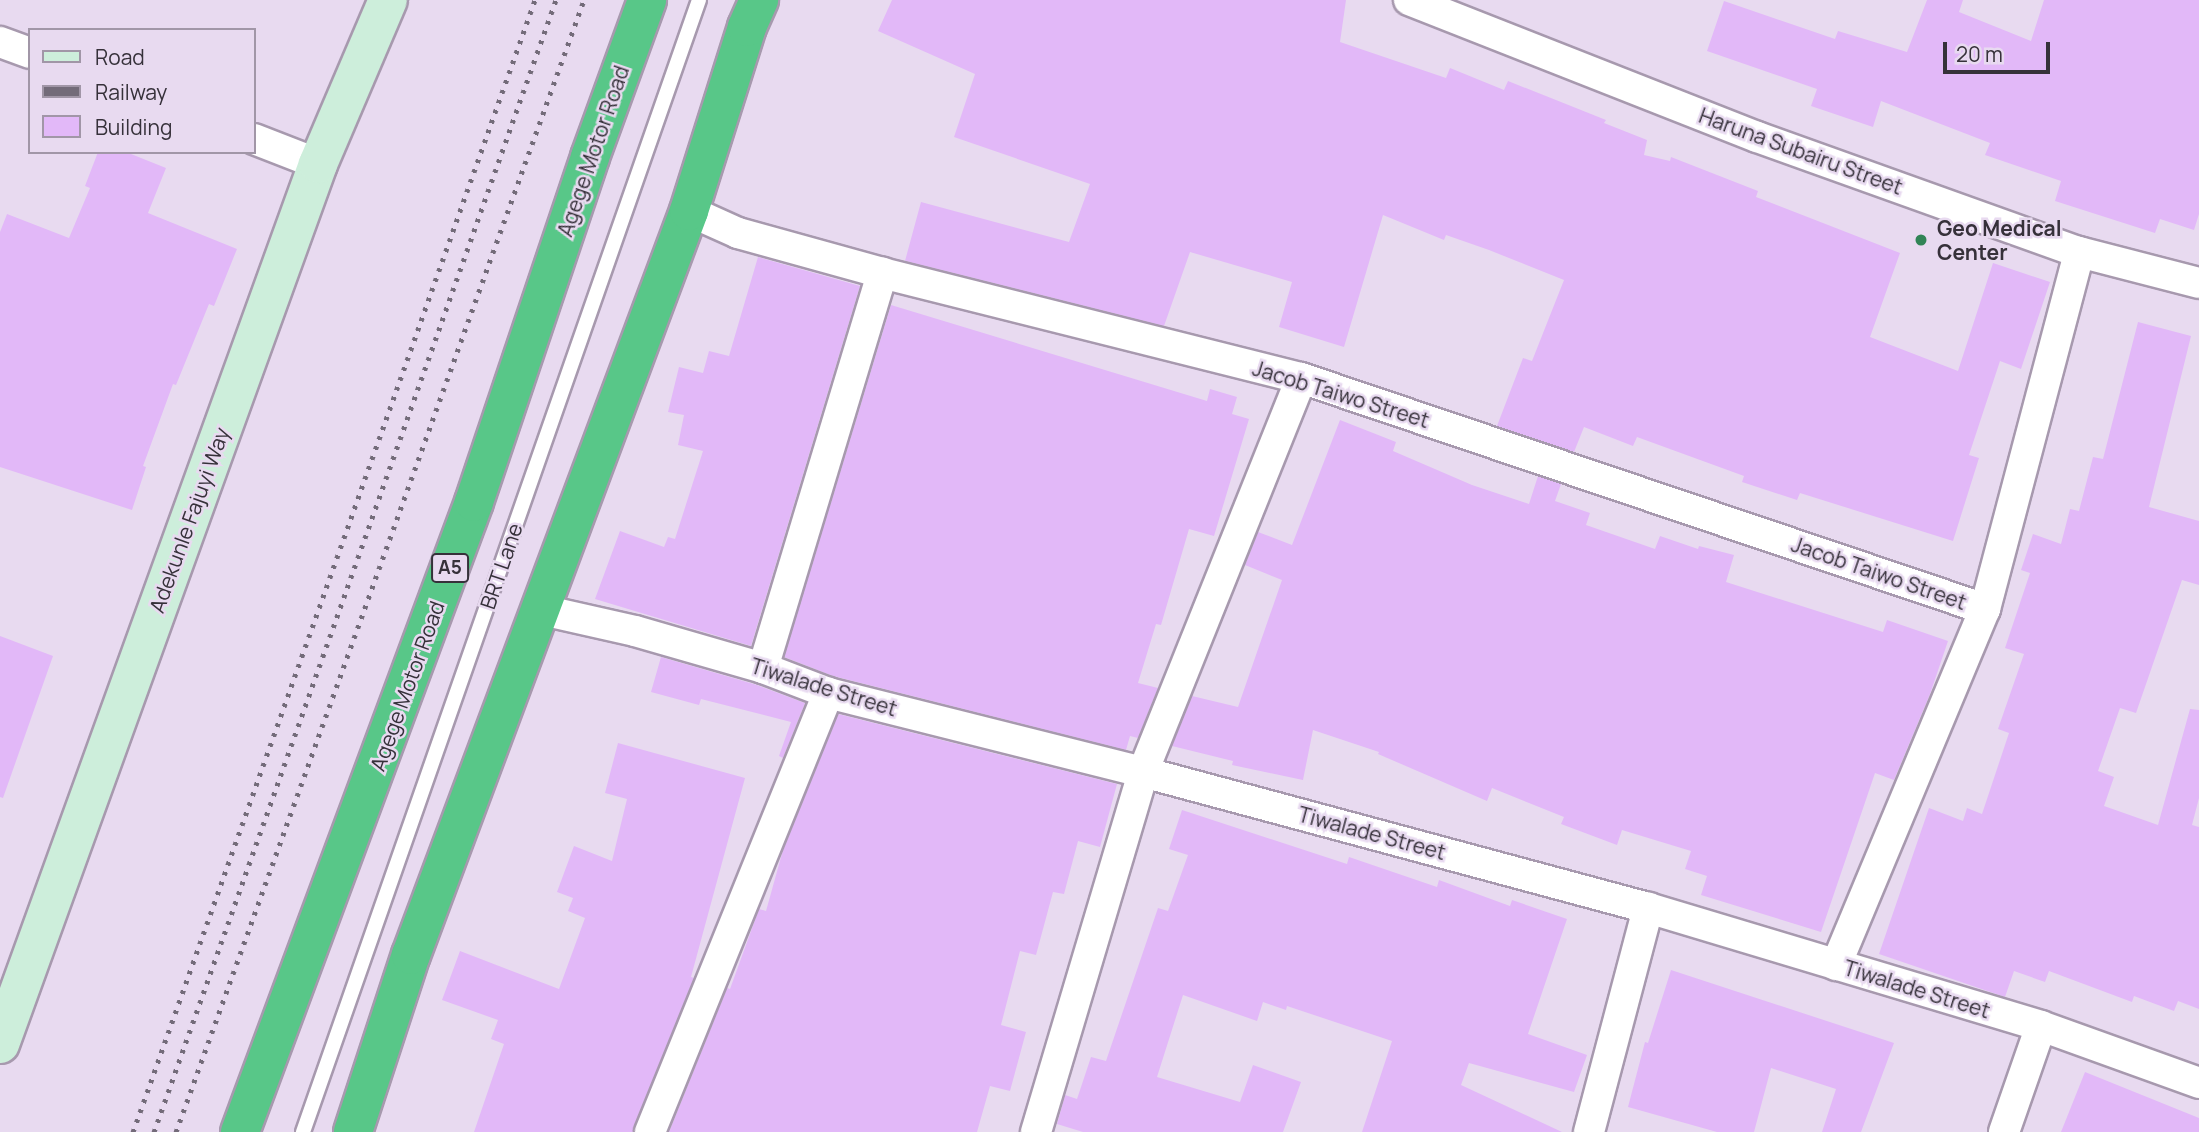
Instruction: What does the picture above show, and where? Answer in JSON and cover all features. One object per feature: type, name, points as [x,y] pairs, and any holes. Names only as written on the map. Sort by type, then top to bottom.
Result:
[{"type":"highway","name":"Agege Motor Road","points":[[240,1132],[474,502],[590,157],[648,0]]},
{"type":"highway","points":[[353,1132],[411,955],[688,211],[747,27],[759,0]]},
{"type":"street","name":"Adekunle Fajuyi Way","points":[[0,1044],[318,164],[388,0]]},
{"type":"street","name":"Haruna Subairu Street","points":[[1427,3],[1757,137],[2079,252],[2199,283]]},
{"type":"street","points":[[0,42],[28,52]]},
{"type":"street","points":[[256,140],[318,164]]},
{"type":"street","name":"Jacob Taiwo Street","points":[[688,211],[738,233],[1301,378],[1985,609]]},
{"type":"street","points":[[1836,965],[1985,609],[2079,252]]},
{"type":"street","points":[[762,668],[882,272]]},
{"type":"street","points":[[1036,1132],[1143,772],[1301,378]]},
{"type":"street","name":"Tiwalade Street","points":[[538,609],[635,631],[762,668],[828,693],[1143,772],[1648,908],[2041,1026],[2199,1083]]},
{"type":"street","points":[[650,1132],[828,693]]},
{"type":"street","points":[[1589,1132],[1648,908]]},
{"type":"street","points":[[2004,1132],[2041,1026]]},
{"type":"lane","name":"BRT Lane","points":[[303,1132],[699,0]]},
{"type":"building","points":[[892,0],[1346,0],[1340,42],[1446,78],[1450,68],[1504,90],[1508,81],[1606,120],[1604,123],[1647,140],[1644,155],[1670,161],[1671,157],[1758,191],[1756,197],[1900,253],[1870,337],[1958,371],[1993,263],[2050,282],[2021,369],[2000,361],[1969,455],[1979,458],[1953,541],[1800,493],[1797,500],[1742,482],[1744,476],[1637,437],[1633,446],[1584,427],[1574,452],[1497,426],[1523,358],[1532,361],[1564,280],[1446,235],[1444,240],[1383,215],[1344,347],[1279,327],[1292,282],[1190,252],[1164,326],[905,261],[921,202],[1069,242],[1090,184],[954,137],[975,74],[878,31]]},
{"type":"building","points":[[1927,0],[1963,0],[1959,12],[2031,41],[2044,0],[2199,0],[2199,214],[2194,230],[2160,219],[2155,233],[2055,201],[2061,181],[1985,155],[1990,143],[1881,101],[1873,127],[1811,106],[1817,89],[1707,51],[1724,1],[1835,39],[1838,31],[1907,52]]},
{"type":"building","points":[[97,154],[131,154],[166,168],[148,213],[237,249],[214,306],[209,304],[176,385],[173,384],[143,466],[146,467],[132,510],[0,467],[0,232],[7,214],[69,238],[90,188],[85,186]]},
{"type":"building","points":[[758,257],[860,286],[751,646],[595,599],[620,531],[664,547],[668,537],[675,539],[703,451],[678,445],[684,415],[668,412],[679,367],[703,373],[709,351],[729,356]]},
{"type":"building","points":[[891,305],[1207,401],[1210,389],[1237,397],[1232,414],[1249,419],[1214,536],[1189,529],[1161,625],[1156,624],[1138,683],[1158,688],[1138,738],[1130,736],[1126,750],[833,676],[784,657]]},
{"type":"building","points":[[2138,322],[2191,336],[2149,507],[2199,521],[2199,585],[2182,580],[2136,713],[2120,708],[2098,771],[2114,777],[2104,806],[2158,825],[2190,709],[2199,710],[2199,798],[2192,825],[2199,827],[2199,1009],[2178,1001],[2174,1011],[2134,996],[2132,1002],[2049,971],[2045,982],[2014,971],[2005,997],[1879,954],[1929,808],[1963,821],[1967,808],[1982,814],[2009,733],[1998,729],[2024,654],[2005,648],[2030,573],[2021,570],[2033,534],[2061,544],[2070,509],[2079,511],[2093,457],[2103,459]]},
{"type":"building","points":[[1340,420],[1396,442],[1393,451],[1472,485],[1529,504],[1538,476],[1561,484],[1555,501],[1590,513],[1586,525],[1655,549],[1660,536],[1698,549],[1699,546],[1734,555],[1726,582],[1883,632],[1887,620],[1948,641],[1930,694],[1894,780],[1875,773],[1821,932],[1701,895],[1707,876],[1685,869],[1691,851],[1622,830],[1617,845],[1561,824],[1564,817],[1492,788],[1487,801],[1378,754],[1379,752],[1313,730],[1303,780],[1232,765],[1233,761],[1172,746],[1192,696],[1238,707],[1282,580],[1245,565],[1258,532],[1292,545]]},
{"type":"building","points":[[0,636],[53,656],[3,798],[0,797]]},
{"type":"building","points":[[661,657],[757,685],[805,703],[783,758],[779,756],[791,722],[701,699],[699,705],[651,692]]},
{"type":"building","points":[[838,714],[1117,784],[1100,847],[1078,841],[1064,894],[1053,892],[1036,955],[1020,951],[1001,1025],[1026,1032],[1010,1091],[990,1086],[977,1132],[669,1132],[727,988],[730,989],[759,909],[766,911],[783,850]]},
{"type":"building","points":[[618,743],[745,778],[691,977],[694,978],[633,1132],[474,1132],[504,1044],[491,1039],[498,1020],[442,1000],[460,951],[559,989],[585,918],[568,911],[573,898],[557,892],[574,846],[612,861],[627,799],[605,793]]},
{"type":"building","points":[[1182,810],[1347,864],[1349,857],[1437,887],[1439,880],[1510,906],[1512,900],[1567,919],[1528,1034],[1587,1055],[1574,1092],[1469,1063],[1461,1085],[1562,1132],[1362,1132],[1392,1041],[1287,1006],[1286,1010],[1263,1002],[1257,1021],[1183,995],[1157,1077],[1240,1102],[1253,1065],[1301,1082],[1283,1132],[1083,1132],[1057,1124],[1065,1095],[1077,1099],[1091,1057],[1106,1061],[1158,908],[1168,911],[1188,855],[1169,849]]},
{"type":"building","points":[[1671,970],[1894,1043],[1861,1132],[1822,1132],[1836,1089],[1771,1068],[1754,1132],[1717,1132],[1628,1107],[1645,1042],[1648,1043]]},
{"type":"building","points":[[2085,1072],[2199,1118],[2199,1132],[2061,1132]]},
{"type":"railway","points":[[133,1132],[535,0]]},
{"type":"railway","points":[[154,1132],[556,0]]},
{"type":"railway","points":[[176,1132],[584,0]]},
{"type":"place","name":"Geo Medical Center","points":[[1921,240]]}]
